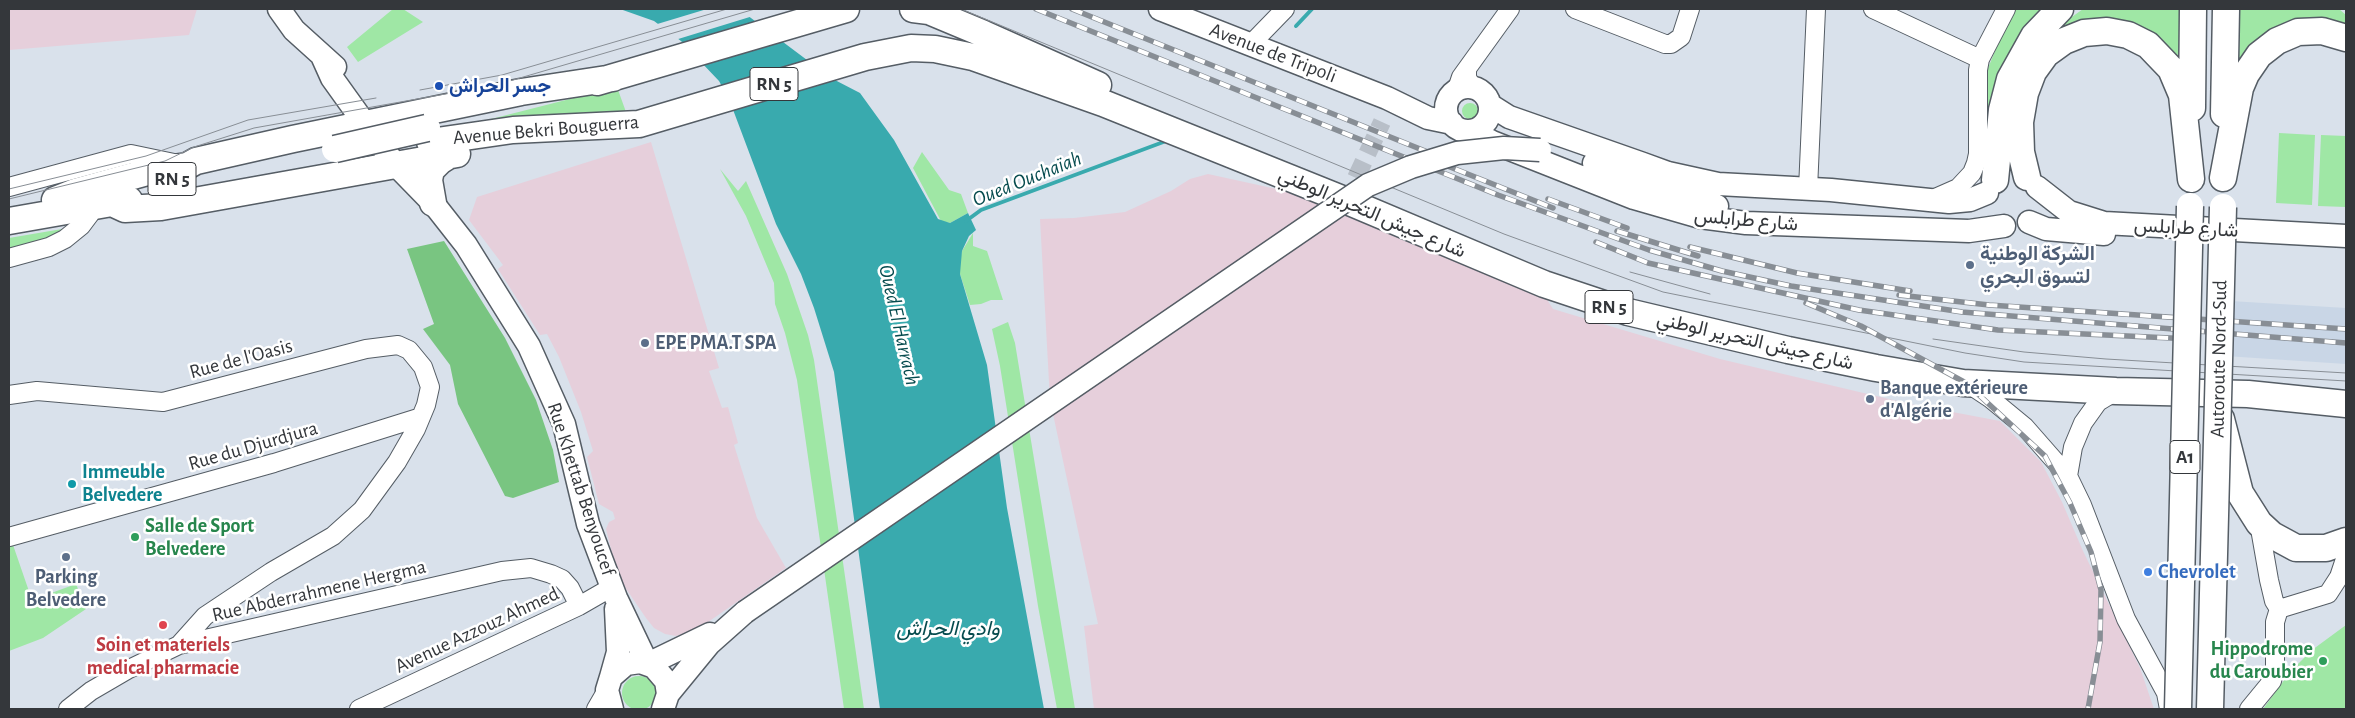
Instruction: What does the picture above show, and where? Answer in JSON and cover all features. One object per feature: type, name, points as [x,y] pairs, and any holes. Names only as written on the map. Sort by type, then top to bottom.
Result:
[{"type":"highway","name":"Avenue Bekri Bouguerra","points":[[436,142],[613,78],[840,9]]},
{"type":"highway","points":[[1994,204],[2002,110],[2010,79],[2034,36],[2060,9]]},
{"type":"highway","name":"Autoroute Nord-Sud","points":[[2178,709],[2191,179],[2193,9]]},
{"type":"highway","name":"Autoroute Nord-Sud","points":[[2210,709],[2223,207],[2226,9]]},
{"type":"highway","name":"شارع جيش التحرير الوطني","points":[[922,10],[984,34],[1168,117],[1342,185],[1478,244],[1552,273],[1628,297],[1700,316],[1935,365],[1959,377],[2251,382],[2345,401]]},
{"type":"highway","points":[[2032,182],[2021,152],[2020,122],[2025,92],[2033,72],[2046,54],[2064,40],[2084,33],[2107,30],[2128,35],[2148,45],[2171,69],[2182,95],[2191,179]]},
{"type":"highway","points":[[2223,178],[2240,88],[2246,74],[2259,55],[2277,41],[2298,32],[2322,31],[2346,38]]},
{"type":"highway","name":"Avenue Bekri Bouguerra","points":[[57,206],[97,209],[337,155],[513,130],[610,127],[638,124],[864,57],[911,48]]},
{"type":"highway","name":"شارع جيش التحرير الوطني","points":[[911,48],[935,49],[972,57],[1103,103],[1347,201],[1552,287],[1598,304],[1788,350],[1959,377],[2116,391],[2248,394],[2345,401]]},
{"type":"highway","points":[[57,206],[74,192],[151,171],[187,166],[196,161],[377,125],[558,85],[613,78]]},
{"type":"highway","points":[[377,125],[382,131],[381,137],[394,158],[403,163]]},
{"type":"highway","points":[[97,209],[161,207],[403,163],[436,142],[440,161],[431,170],[429,180],[433,203]]},
{"type":"highway","name":"RN 5","points":[[9,210],[57,206],[337,155]]},
{"type":"highway","name":"RN 5","points":[[9,221],[57,206]]},
{"type":"highway","points":[[2218,401],[2224,434],[2240,493],[2259,523],[2272,535],[2296,548],[2326,548],[2346,541]]},
{"type":"main road","points":[[279,9],[294,30],[352,83],[377,125]]},
{"type":"main road","name":"Avenue de Tripoli","points":[[1160,9],[1199,16],[1251,44],[1387,98],[1428,118],[1462,127]]},
{"type":"main road","points":[[1461,87],[1484,94],[1490,105],[1490,112],[1484,124],[1462,127],[1447,112],[1461,87]]},
{"type":"main road","name":"Avenue de Tripoli","points":[[1387,98],[1423,106],[1461,87]]},
{"type":"main road","name":"شارع طرابلس","points":[[1462,127],[1492,142],[1634,198],[1700,217],[1746,223],[1959,231],[1980,230],[1994,204],[1965,201],[1930,201],[1808,189],[1718,184],[1668,173],[1509,117],[1490,105]]},
{"type":"main road","points":[[610,692],[626,664],[647,664],[690,645],[745,612],[1368,185],[1411,167],[1457,153],[1504,148],[1540,150],[1586,160],[1696,201],[1732,208],[1980,217],[1994,204],[2011,173],[2032,182],[2040,198],[2039,209],[2029,222],[2019,226],[1994,204]]},
{"type":"main road","name":"Rue Khettab Benyoucef","points":[[403,163],[466,245],[529,346],[564,424],[588,524],[614,593],[647,664],[663,676],[669,703]]},
{"type":"main road","name":"شارع طرابلس","points":[[2032,182],[2069,212],[2104,223],[2344,246]]},
{"type":"main road","name":"شارع طرابلس","points":[[2029,222],[2046,228],[2077,232],[2344,246]]},
{"type":"main road","name":"Rue Khettab Benyoucef","points":[[610,692],[618,639],[614,593]]},
{"type":"main road","points":[[669,703],[709,644],[745,612]]},
{"type":"street","points":[[1251,44],[1285,9]]},
{"type":"street","points":[[1461,87],[1510,9]]},
{"type":"street","points":[[1575,9],[1665,44],[1677,42],[1681,37],[1690,9]]},
{"type":"street","points":[[1808,189],[1816,9]]},
{"type":"street","points":[[1873,9],[1980,59]]},
{"type":"street","points":[[1930,201],[1958,188],[1969,177],[1976,163],[1978,144],[1977,81],[1980,59],[2006,9]]},
{"type":"street","points":[[9,187],[131,154],[187,166]]},
{"type":"street","points":[[9,258],[57,244],[74,233],[97,209]]},
{"type":"street","name":"Rue de l'Oasis","points":[[9,395],[37,391],[163,402],[366,349],[398,345],[414,355],[427,377],[429,395],[421,417],[402,454],[384,483],[350,522],[333,536],[272,572],[205,616],[179,645]]},
{"type":"street","points":[[1959,377],[1995,402],[2025,427],[2068,476],[2082,505],[2126,618],[2166,693],[2169,709]]},
{"type":"street","points":[[2068,476],[2073,447],[2083,423],[2098,402],[2116,391]]},
{"type":"street","name":"Rue du Djurdjura","points":[[9,536],[274,462],[421,417]]},
{"type":"street","points":[[2259,523],[2274,602],[2279,609]]},
{"type":"street","points":[[2279,609],[2328,594],[2339,577],[2346,556]]},
{"type":"street","name":"Rue Abderrahmene Hergma","points":[[68,709],[91,690],[179,645],[520,568],[541,570],[562,579],[570,588],[579,606]]},
{"type":"street","name":"Avenue Azzouz Ahmed","points":[[359,709],[579,606],[614,593]]},
{"type":"street","points":[[2249,709],[2272,681],[2275,622],[2279,609]]},
{"type":"street","points":[[596,709],[610,692]]},
{"type":"shaded area","points":[[9,9],[197,9],[189,35],[9,50]]},
{"type":"shaded area","points":[[651,142],[719,368],[709,371],[722,408],[728,407],[738,443],[734,445],[757,518],[786,568],[698,629],[676,636],[665,634],[654,628],[618,577],[606,529],[609,522],[615,519],[613,512],[599,504],[587,457],[593,451],[581,412],[559,357],[547,334],[540,335],[498,269],[503,265],[469,220],[477,197]]},
{"type":"shaded area","points":[[1208,174],[1345,204],[1534,279],[1553,309],[1720,359],[1910,404],[2000,421],[2041,462],[2062,502],[2083,551],[2140,668],[2154,709],[1094,709],[1084,626],[1098,624],[1050,400],[1040,219],[1074,218],[1125,212],[1171,191],[1190,179]]},
{"type":"shaded area","points":[[2214,300],[2346,308],[2346,364],[2210,355]]},
{"type":"green space","points":[[393,9],[403,9],[423,22],[358,62],[347,47]]},
{"type":"green space","points":[[2015,9],[2049,9],[1984,187],[1986,73],[2002,34]]},
{"type":"green space","points":[[2083,9],[2182,9],[2182,62],[2160,37],[2135,25],[2116,19],[2094,21],[2053,35],[2058,27]]},
{"type":"green space","points":[[2240,9],[2339,9],[2346,15],[2346,28],[2239,67]]},
{"type":"green space","points":[[617,87],[626,112],[438,132],[495,118]]},
{"type":"green space","points":[[1470,103],[1478,111],[1470,119],[1462,111]]},
{"type":"green space","points":[[2279,133],[2315,135],[2312,205],[2276,203]]},
{"type":"green space","points":[[2321,135],[2346,136],[2346,207],[2318,206]]},
{"type":"green space","points":[[922,152],[949,190],[961,194],[968,213],[950,223],[941,221],[913,168]]},
{"type":"green space","points":[[720,169],[738,191],[746,181],[787,274],[808,335],[814,360],[864,709],[844,709],[797,380],[785,333],[775,304],[774,283],[746,216]]},
{"type":"green space","points":[[62,229],[48,241],[9,250],[9,238]]},
{"type":"green space","points":[[973,233],[973,246],[987,251],[1003,300],[991,300],[981,304],[970,305],[960,274],[959,264],[962,251]]},
{"type":"green space","points":[[444,241],[505,338],[536,400],[553,450],[559,482],[513,498],[505,496],[458,404],[450,365],[423,329],[434,324],[407,249]]},
{"type":"green space","points":[[1008,322],[1015,343],[1075,709],[1057,709],[1038,606],[1000,366],[992,329]]},
{"type":"green space","points":[[12,542],[32,600],[76,584],[86,609],[43,638],[9,651],[9,543]]},
{"type":"green space","name":"Hippodrome du Caroubier","points":[[2346,625],[2346,709],[2263,709],[2290,672],[2312,650]]},
{"type":"green space","points":[[639,676],[651,681],[656,693],[651,705],[639,710],[627,705],[622,693],[627,681]]},
{"type":"water","name":"وادي الحراش","points":[[620,9],[739,9],[831,78],[860,93],[894,140],[938,219],[950,223],[968,213],[976,230],[969,236],[962,251],[960,274],[987,365],[1007,508],[1044,709],[880,709],[834,372],[814,308],[801,274],[776,224],[729,99],[719,81],[681,41],[654,21]]},
{"type":"pier","points":[[707,9],[743,9],[753,16],[675,40],[654,25]]},
{"type":"waterway","points":[[1296,26],[1312,9]]},
{"type":"waterway","name":"Oued Ouchaïah","points":[[966,221],[981,210],[1166,141]]},
{"type":"tunnel","points":[[1356,178],[1382,122]]},
{"type":"tram line","points":[[420,90],[502,75],[727,9]]},
{"type":"tram line","points":[[9,199],[165,161],[194,147],[254,128],[496,85],[755,9]]},
{"type":"tram line","points":[[961,9],[1504,234],[1663,292],[1965,353],[2024,362],[2346,381]]},
{"type":"tram line","points":[[9,189],[146,156],[248,120],[376,98]]},
{"type":"tram line","points":[[1630,272],[1710,294]]},
{"type":"tram line","points":[[1933,339],[2024,352],[2106,359],[2346,373]]},
{"type":"railway","points":[[1036,9],[1498,195],[1649,250],[1722,271],[1791,286],[1962,312],[2346,343]]},
{"type":"railway","points":[[1072,9],[1445,159]]},
{"type":"railway","points":[[1435,161],[1553,208]]},
{"type":"railway","points":[[1548,199],[1627,228]]},
{"type":"railway","points":[[1617,231],[1698,256]]},
{"type":"railway","points":[[1596,242],[1648,263],[1859,310],[1998,330],[2192,339]]},
{"type":"railway","points":[[1690,247],[1797,273],[1910,291]]},
{"type":"railway","points":[[1899,295],[1989,305],[2346,329]]},
{"type":"railway","points":[[1806,303],[1861,326],[1966,383],[2045,456],[2070,503],[2091,552],[2101,590],[2100,642],[2088,709]]},
{"type":"place","name":"جسر الحراش","points":[[439,86]]},
{"type":"place","name":"الشركة الوطنية لتسوق البحري","points":[[1970,265]]},
{"type":"place","name":"EPE PMA.T SPA","points":[[645,343]]},
{"type":"place","name":"Banque extérieure d'Algérie","points":[[1870,399]]},
{"type":"place","name":"Immeuble Belvedere","points":[[72,484]]},
{"type":"place","name":"Salle de Sport Belvedere","points":[[135,537]]},
{"type":"place","name":"Parking Belvedere","points":[[66,557]]},
{"type":"place","name":"Chevrolet","points":[[2148,572]]},
{"type":"place","name":"Soin et materiels medical pharmacie","points":[[163,625]]},
{"type":"place","name":"Hippodrome du Caroubier","points":[[2323,661]]},
{"type":"water label","name":"Oued El Harrach","points":[[899,325]]}]
